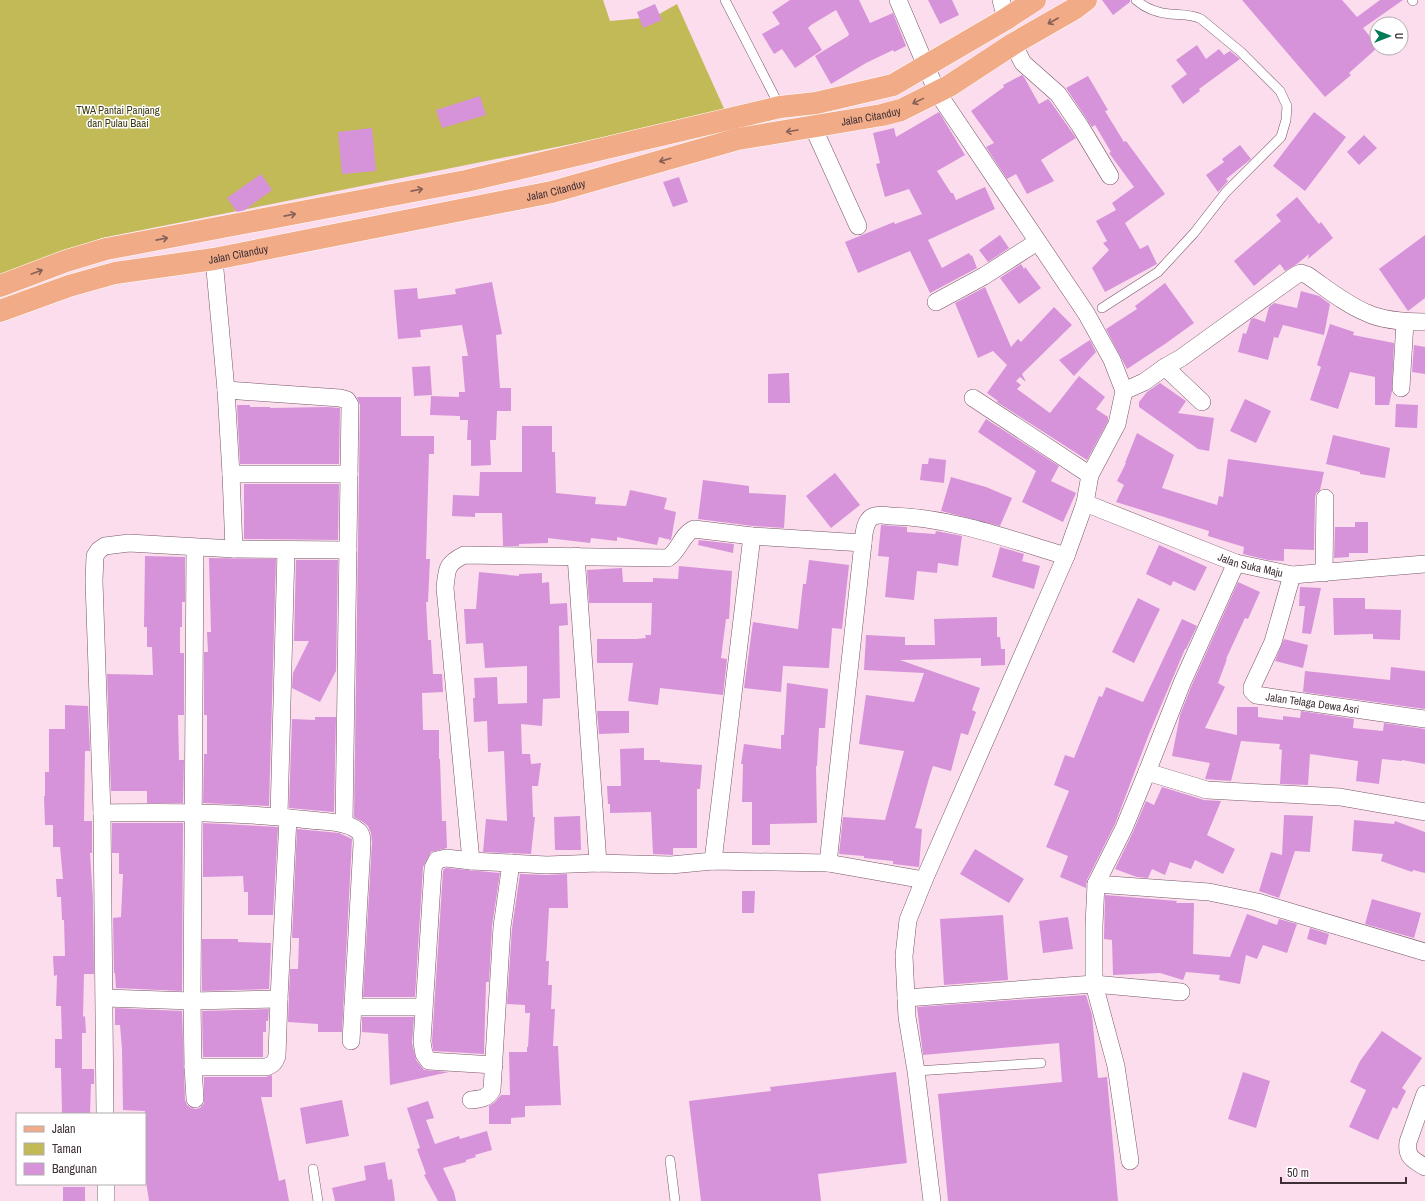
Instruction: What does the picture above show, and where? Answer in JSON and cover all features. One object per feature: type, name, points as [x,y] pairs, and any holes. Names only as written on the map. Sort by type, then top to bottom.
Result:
[{"type":"main road","points":[[0,286],[66,261],[106,249],[466,181],[780,107],[816,103],[893,85],[926,66],[1004,9],[1034,0]]},
{"type":"main road","name":"Jalan Citanduy","points":[[0,311],[69,286],[115,273],[214,258],[552,192],[738,139],[882,115],[901,110],[949,86],[1013,44],[1074,9],[1086,0]]},
{"type":"main road","points":[[106,249],[115,273]]},
{"type":"street","points":[[898,0],[937,92],[1086,313],[1112,360],[1124,390],[1117,424],[1090,475],[1085,503],[1066,556],[924,880],[908,920],[904,956],[907,1017],[916,1071],[932,1201]]},
{"type":"street","points":[[1013,44],[1023,63],[1058,94],[1080,126],[1110,176]]},
{"type":"street","points":[[813,127],[858,226]]},
{"type":"street","points":[[936,302],[984,276],[1037,242]]},
{"type":"street","points":[[214,258],[226,390],[234,549]]},
{"type":"street","points":[[1124,390],[1144,382],[1181,358],[1296,275],[1307,275],[1347,302],[1368,314],[1405,322],[1425,322]]},
{"type":"street","points":[[1401,388],[1405,322]]},
{"type":"street","points":[[1165,367],[1202,402]]},
{"type":"street","points":[[226,390],[340,398],[347,400],[350,405],[344,824]]},
{"type":"street","points":[[973,398],[1090,475]]},
{"type":"street","points":[[231,474],[349,474]]},
{"type":"street","points":[[1324,573],[1325,498]]},
{"type":"street","name":"Jalan Suka Maju","points":[[1085,503],[1236,563],[1292,575],[1425,564]]},
{"type":"street","points":[[828,863],[863,543],[866,524],[870,518],[876,515],[908,516],[973,528],[1066,556]]},
{"type":"street","points":[[471,861],[445,588],[447,570],[452,561],[464,555],[668,558],[673,555],[689,531],[694,529],[752,536],[863,543]]},
{"type":"street","points":[[713,861],[752,536]]},
{"type":"street","points":[[105,1113],[102,812],[94,581],[95,556],[99,550],[105,546],[129,543],[194,548],[348,550]]},
{"type":"street","points":[[194,548],[192,1001],[195,1099]]},
{"type":"street","points":[[193,1067],[266,1067],[272,1065],[278,1056],[283,817],[286,550]]},
{"type":"street","points":[[576,556],[598,863]]},
{"type":"street","points":[[1130,1161],[1116,1066],[1094,984],[1096,884],[1124,828],[1148,772],[1182,683],[1236,563]]},
{"type":"street","name":"Jalan Telaga Dewa Asri","points":[[1292,575],[1273,642],[1252,687],[1252,691],[1256,696],[1425,719]]},
{"type":"street","points":[[1148,772],[1207,790],[1340,797],[1425,812]]},
{"type":"street","points":[[102,812],[194,812],[283,817],[344,824],[358,830],[361,835],[362,844],[351,1040]]},
{"type":"street","points":[[494,1065],[429,1061],[424,1054],[422,1042],[423,1007],[433,868],[437,860],[440,858],[547,865],[598,863],[671,865],[713,861],[828,863],[924,880]]},
{"type":"street","points":[[471,1100],[483,1099],[489,1096],[492,1090],[502,927],[510,863]]},
{"type":"street","points":[[1096,884],[1209,892],[1257,902],[1425,952]]},
{"type":"street","points":[[906,998],[1094,984],[1181,992]]},
{"type":"street","points":[[105,998],[192,1001],[279,999]]},
{"type":"street","points":[[353,1007],[423,1007]]},
{"type":"street","points":[[1425,1094],[1407,1148],[1413,1160],[1425,1167]]},
{"type":"street","points":[[106,1185],[106,1201]]},
{"type":"lane","points":[[725,0],[780,107]]},
{"type":"lane","points":[[1102,308],[1158,272],[1194,233],[1226,192],[1281,137],[1287,113],[1285,102],[1280,91],[1241,52],[1201,19],[1194,16],[1168,14],[1157,11],[1136,0]]},
{"type":"lane","points":[[916,1071],[1041,1063]]},
{"type":"lane","points":[[670,1160],[675,1201]]},
{"type":"lane","points":[[313,1170],[318,1201]]},
{"type":"green space","name":"TWA Pantai Panjang dan Pulau Baai","points":[[0,0],[603,0],[610,21],[643,18],[647,21],[677,4],[726,113],[102,238],[0,279]]},
{"type":"building","points":[[790,0],[859,0],[870,23],[893,13],[906,46],[894,52],[893,50],[866,63],[831,84],[815,56],[849,34],[836,10],[808,28],[822,50],[795,68],[782,49],[774,54],[762,34],[780,24],[772,12]]},
{"type":"building","points":[[928,0],[952,0],[959,15],[940,24]]},
{"type":"building","points":[[1102,0],[1130,0],[1130,2],[1113,15]]},
{"type":"building","points":[[1242,0],[1342,0],[1357,17],[1380,0],[1403,0],[1380,16],[1369,16],[1369,24],[1363,28],[1369,35],[1369,55],[1349,73],[1351,75],[1325,97]]},
{"type":"building","points":[[655,4],[662,20],[643,28],[637,12]]},
{"type":"building","points":[[1197,45],[1206,59],[1219,49],[1224,55],[1230,51],[1240,59],[1199,89],[1200,91],[1183,104],[1171,86],[1187,74],[1176,60]]},
{"type":"building","points":[[1022,75],[1039,104],[1048,99],[1076,138],[1041,160],[1054,181],[1027,194],[1016,174],[1007,179],[986,147],[994,143],[971,111],[1004,87],[1003,85]]},
{"type":"building","points":[[1088,76],[1108,110],[1105,111],[1124,142],[1126,141],[1165,194],[1125,223],[1140,249],[1148,245],[1157,264],[1105,292],[1092,268],[1109,250],[1103,243],[1107,241],[1096,221],[1116,210],[1112,203],[1134,187],[1109,153],[1111,152],[1095,125],[1092,127],[1066,88]]},
{"type":"building","points":[[480,96],[486,115],[442,128],[436,110]]},
{"type":"building","points":[[939,112],[965,155],[937,171],[951,193],[953,193],[956,200],[985,187],[995,209],[928,240],[942,268],[969,253],[971,256],[972,255],[977,268],[930,293],[910,251],[858,273],[845,242],[894,222],[895,224],[922,214],[909,189],[885,197],[876,164],[880,163],[873,133],[894,128],[896,137]]},
{"type":"building","points":[[1314,112],[1346,137],[1305,191],[1273,166]]},
{"type":"building","points":[[372,128],[376,171],[342,174],[338,132]]},
{"type":"building","points":[[1364,135],[1377,148],[1359,165],[1347,152]]},
{"type":"building","points":[[1240,145],[1251,159],[1226,179],[1228,181],[1218,192],[1206,175],[1224,162],[1222,159]]},
{"type":"building","points":[[261,174],[272,190],[245,210],[237,212],[227,198]]},
{"type":"building","points":[[679,177],[688,202],[673,207],[663,182]]},
{"type":"building","points":[[1297,197],[1319,224],[1321,222],[1333,238],[1308,259],[1309,254],[1297,264],[1285,271],[1280,264],[1254,286],[1234,261],[1281,221],[1276,215]]},
{"type":"building","points":[[1000,235],[1009,248],[988,262],[979,250]]},
{"type":"building","points":[[1425,235],[1425,298],[1408,311],[1379,269]]},
{"type":"building","points":[[1021,264],[1041,288],[1019,304],[1000,278]]},
{"type":"building","points":[[492,282],[502,334],[496,335],[500,388],[511,388],[511,411],[497,411],[496,440],[490,440],[491,465],[471,466],[471,440],[467,440],[468,420],[460,420],[460,416],[430,415],[431,396],[459,397],[459,392],[465,392],[462,356],[468,356],[462,325],[420,330],[421,337],[398,339],[394,290],[417,288],[418,299],[456,294],[455,289]]},
{"type":"building","points":[[1165,283],[1194,323],[1127,369],[1106,329],[1137,309],[1135,306]]},
{"type":"building","points":[[985,287],[1011,347],[1018,339],[1021,342],[1054,307],[1072,325],[1022,374],[1026,382],[1020,377],[1016,381],[1021,385],[1017,389],[1050,413],[1079,376],[1105,397],[1096,409],[1108,417],[1108,421],[1087,460],[997,402],[998,401],[987,393],[1007,365],[993,351],[978,358],[955,303]]},
{"type":"building","points":[[1301,291],[1319,296],[1330,304],[1324,335],[1283,325],[1278,338],[1274,337],[1268,360],[1238,352],[1243,333],[1246,334],[1251,319],[1254,318],[1265,322],[1269,307],[1274,303],[1297,308]]},
{"type":"building","points":[[1330,324],[1354,332],[1353,335],[1394,343],[1392,391],[1389,405],[1375,405],[1375,377],[1350,372],[1338,409],[1310,400],[1321,367],[1317,365]]},
{"type":"building","points":[[1090,340],[1096,352],[1074,376],[1059,360]]},
{"type":"building","points":[[1414,345],[1425,347],[1425,374],[1412,372]]},
{"type":"building","points":[[430,366],[432,395],[414,396],[412,367]]},
{"type":"building","points":[[789,373],[790,403],[768,403],[768,374]]},
{"type":"building","points":[[1160,383],[1186,401],[1178,413],[1214,418],[1209,451],[1198,449],[1139,407],[1139,402],[1147,392]]},
{"type":"building","points":[[357,397],[401,397],[401,436],[434,436],[434,454],[429,454],[426,559],[430,559],[428,602],[426,602],[428,640],[431,640],[433,674],[442,674],[443,692],[422,693],[423,730],[439,730],[442,821],[446,821],[447,848],[431,852],[423,867],[415,997],[363,997],[372,842],[371,833],[368,826],[354,817],[360,405]]},
{"type":"building","points":[[1245,399],[1271,411],[1256,443],[1230,431]]},
{"type":"building","points":[[1396,404],[1418,405],[1417,428],[1395,427]]},
{"type":"building","points":[[237,405],[270,408],[340,408],[339,464],[240,464]]},
{"type":"building","points":[[986,419],[1059,466],[1051,481],[1076,493],[1063,522],[1022,502],[1036,471],[978,432]]},
{"type":"building","points":[[522,426],[552,426],[552,452],[555,452],[556,493],[596,497],[595,504],[626,506],[630,490],[667,498],[664,509],[676,512],[671,540],[659,537],[657,545],[617,537],[617,541],[591,538],[590,543],[548,538],[548,543],[503,546],[502,513],[475,513],[475,517],[452,516],[453,495],[479,496],[480,472],[522,472]]},
{"type":"building","points":[[1137,433],[1174,455],[1162,488],[1217,505],[1219,496],[1223,497],[1228,459],[1324,472],[1320,490],[1316,493],[1315,498],[1314,550],[1284,549],[1284,561],[1268,560],[1243,554],[1244,547],[1208,536],[1209,531],[1116,502],[1124,485],[1117,481],[1126,463]]},
{"type":"building","points":[[1333,435],[1390,448],[1385,478],[1360,474],[1360,472],[1326,464]]},
{"type":"building","points":[[929,458],[946,460],[944,483],[920,480],[922,464],[928,464]]},
{"type":"building","points":[[835,473],[860,505],[831,528],[806,496]]},
{"type":"building","points":[[951,477],[986,487],[1012,498],[1000,526],[941,511]]},
{"type":"building","points":[[703,480],[749,486],[749,493],[786,495],[784,528],[753,526],[698,519]]},
{"type":"building","points":[[244,484],[339,484],[338,540],[244,539]]},
{"type":"building","points":[[1355,522],[1368,522],[1368,553],[1349,553],[1349,557],[1334,558],[1335,527],[1355,527]]},
{"type":"building","points":[[881,525],[907,527],[907,532],[935,534],[936,531],[962,536],[958,566],[938,563],[937,573],[917,571],[914,600],[885,597],[889,557],[878,556]]},
{"type":"building","points":[[699,540],[734,544],[733,553],[698,545]]},
{"type":"building","points":[[1159,545],[1207,567],[1195,591],[1173,581],[1171,586],[1146,574]]},
{"type":"building","points":[[1000,547],[1024,554],[1022,561],[1040,566],[1034,589],[992,577]]},
{"type":"building","points":[[145,556],[185,557],[185,602],[182,602],[182,627],[180,627],[180,653],[184,653],[184,715],[178,715],[179,760],[184,760],[183,803],[147,803],[147,791],[111,791],[107,674],[153,675],[152,647],[147,647],[147,627],[144,627]]},
{"type":"building","points":[[209,558],[276,559],[269,806],[203,803],[204,754],[207,754],[207,715],[204,715],[204,652],[208,652],[207,632],[211,632]]},
{"type":"building","points":[[296,560],[338,560],[336,671],[320,702],[292,688],[293,673],[309,641],[294,641]]},
{"type":"building","points":[[809,560],[849,565],[842,629],[832,628],[829,668],[783,666],[781,692],[744,688],[753,622],[798,629],[803,584],[806,584]]},
{"type":"building","points":[[679,566],[732,571],[729,619],[726,619],[721,658],[727,659],[723,695],[660,688],[658,705],[628,701],[633,663],[597,663],[597,639],[636,639],[646,638],[645,635],[651,635],[652,603],[589,603],[587,570],[622,568],[623,582],[653,582],[653,578],[678,579]]},
{"type":"building","points":[[479,572],[519,576],[519,574],[542,573],[542,583],[549,582],[550,604],[567,603],[568,625],[559,626],[560,698],[543,699],[542,726],[521,724],[522,754],[530,754],[531,764],[541,763],[538,786],[532,786],[533,817],[535,817],[531,854],[483,852],[486,819],[507,821],[504,751],[488,752],[487,721],[474,722],[474,678],[497,677],[498,704],[527,703],[527,666],[485,668],[483,643],[466,644],[464,609],[476,609]]},
{"type":"building","points":[[1238,582],[1260,592],[1248,619],[1245,618],[1226,659],[1218,683],[1225,687],[1205,728],[1237,735],[1237,707],[1258,707],[1258,717],[1283,720],[1283,716],[1300,718],[1301,711],[1354,719],[1353,728],[1383,731],[1384,723],[1425,729],[1425,764],[1402,760],[1382,759],[1379,784],[1356,781],[1358,761],[1310,754],[1308,785],[1280,784],[1282,750],[1279,749],[1280,744],[1241,741],[1231,781],[1205,779],[1210,763],[1172,756],[1180,715]]},
{"type":"building","points":[[1300,587],[1321,588],[1311,634],[1302,633],[1305,606],[1299,606]]},
{"type":"building","points":[[1138,598],[1160,609],[1134,663],[1112,652]]},
{"type":"building","points":[[1333,598],[1365,598],[1365,609],[1401,610],[1400,640],[1373,639],[1373,634],[1334,635]]},
{"type":"building","points":[[997,617],[997,637],[1000,637],[1001,649],[1005,649],[1005,665],[981,666],[981,658],[900,660],[980,688],[972,710],[976,712],[968,735],[961,733],[951,771],[933,766],[915,828],[922,829],[919,867],[893,864],[893,861],[864,858],[864,856],[839,854],[843,817],[885,820],[904,751],[859,744],[866,695],[914,702],[924,673],[864,670],[866,635],[905,637],[905,645],[935,645],[934,619]]},
{"type":"building","points":[[1182,619],[1197,626],[1185,649],[1149,734],[1115,824],[1087,880],[1086,888],[1060,877],[1068,856],[1046,847],[1069,791],[1054,785],[1065,755],[1074,758],[1099,696],[1102,697],[1106,687],[1143,702]]},
{"type":"building","points":[[1284,639],[1308,645],[1303,668],[1275,661]]},
{"type":"building","points":[[1391,667],[1425,671],[1425,709],[1303,692],[1305,671],[1390,680]]},
{"type":"building","points":[[787,683],[828,689],[825,728],[819,728],[816,766],[817,823],[770,824],[770,845],[752,845],[752,802],[742,802],[743,764],[741,764],[744,744],[781,749],[781,735],[784,735]]},
{"type":"building","points":[[65,705],[88,706],[90,751],[85,751],[84,821],[92,821],[92,853],[90,853],[93,900],[94,974],[84,974],[83,1017],[85,1016],[86,1033],[82,1033],[82,1069],[94,1069],[94,1084],[91,1084],[90,1113],[62,1113],[61,1068],[55,1068],[55,1039],[62,1039],[61,1006],[56,1006],[57,975],[54,976],[53,956],[65,956],[64,920],[62,920],[61,897],[57,897],[56,879],[63,879],[60,847],[53,847],[53,825],[45,825],[44,796],[45,772],[49,772],[49,729],[65,729]]},
{"type":"building","points":[[597,711],[629,711],[629,733],[599,734]]},
{"type":"building","points":[[315,717],[336,717],[334,812],[289,808],[292,719],[315,720]]},
{"type":"building","points":[[644,748],[644,760],[660,760],[660,762],[702,765],[700,789],[697,789],[697,848],[673,848],[673,855],[653,854],[651,812],[610,813],[607,786],[621,786],[620,749]]},
{"type":"building","points":[[1162,787],[1204,800],[1221,801],[1207,835],[1235,849],[1223,874],[1195,860],[1191,869],[1170,862],[1165,875],[1152,869],[1148,878],[1137,877],[1115,869],[1146,801],[1154,805]]},
{"type":"building","points":[[1284,815],[1313,816],[1310,852],[1295,851],[1279,898],[1259,891],[1271,852],[1282,855]]},
{"type":"building","points":[[580,816],[581,850],[555,850],[554,817]]},
{"type":"building","points":[[1354,820],[1394,824],[1395,821],[1425,832],[1425,873],[1413,870],[1412,872],[1381,861],[1383,854],[1352,851]]},
{"type":"building","points":[[112,823],[183,823],[182,991],[116,988],[114,973],[113,918],[121,917],[123,874],[119,874],[119,853],[112,853]]},
{"type":"building","points":[[203,823],[278,827],[273,915],[248,915],[248,892],[244,892],[243,876],[203,877]]},
{"type":"building","points":[[297,829],[339,833],[352,839],[342,1032],[318,1032],[318,1024],[288,1022],[290,969],[298,969],[299,938],[292,938]]},
{"type":"building","points":[[975,849],[1024,879],[1009,903],[960,874]]},
{"type":"building","points":[[446,868],[500,873],[492,926],[489,982],[486,982],[484,1054],[433,1050],[432,1041],[443,871]]},
{"type":"building","points":[[520,874],[567,874],[568,908],[549,908],[546,961],[549,961],[548,985],[552,985],[551,1009],[555,1009],[553,1046],[558,1046],[561,1105],[525,1106],[525,1117],[511,1118],[511,1124],[489,1124],[489,1106],[501,1095],[510,1095],[509,1052],[527,1052],[528,1047],[530,1013],[525,1013],[525,1005],[507,1004],[512,928]]},
{"type":"building","points":[[742,891],[755,891],[754,913],[742,913]]},
{"type":"building","points":[[1105,895],[1177,901],[1176,903],[1194,903],[1193,954],[1230,957],[1247,914],[1277,925],[1279,919],[1297,924],[1287,953],[1263,945],[1257,959],[1246,955],[1240,984],[1219,980],[1220,975],[1186,972],[1183,980],[1160,973],[1113,975],[1112,940],[1104,939]]},
{"type":"building","points":[[1372,899],[1421,913],[1414,938],[1365,924]]},
{"type":"building","points":[[1003,915],[1008,980],[944,985],[940,919]]},
{"type":"building","points":[[1068,917],[1073,949],[1043,953],[1039,921]]},
{"type":"building","points":[[1310,928],[1329,934],[1326,945],[1307,939]]},
{"type":"building","points":[[202,939],[238,939],[238,942],[271,943],[269,989],[202,991]]},
{"type":"building","points":[[1086,995],[1092,1015],[1098,1078],[1107,1077],[1118,1201],[948,1201],[938,1094],[1062,1082],[1059,1043],[923,1055],[917,1007]]},
{"type":"building","points":[[115,1008],[182,1011],[185,1100],[187,1105],[191,1108],[200,1108],[204,1103],[204,1077],[266,1077],[272,1075],[272,1097],[261,1097],[279,1181],[285,1179],[289,1201],[149,1201],[146,1182],[146,1113],[145,1111],[123,1110],[120,1025],[115,1025]]},
{"type":"building","points":[[269,1009],[268,1021],[266,1021],[266,1032],[263,1032],[263,1057],[203,1057],[202,1011]]},
{"type":"building","points":[[362,1017],[414,1017],[412,1043],[416,1060],[424,1070],[449,1072],[390,1085],[388,1034],[362,1032]]},
{"type":"building","points":[[1382,1031],[1422,1058],[1402,1088],[1406,1091],[1397,1109],[1393,1107],[1378,1140],[1349,1127],[1366,1090],[1350,1082],[1360,1061]]},
{"type":"building","points":[[896,1072],[907,1163],[818,1174],[821,1201],[701,1201],[689,1101],[771,1091],[770,1087]]},
{"type":"building","points":[[1243,1072],[1270,1081],[1256,1128],[1228,1119]]},
{"type":"building","points":[[342,1100],[349,1136],[306,1144],[300,1108]]},
{"type":"building","points":[[428,1101],[434,1118],[426,1120],[435,1144],[459,1136],[460,1139],[487,1131],[492,1150],[475,1155],[476,1157],[466,1160],[466,1162],[443,1168],[454,1192],[456,1201],[438,1201],[424,1175],[426,1174],[417,1149],[420,1148],[407,1108]]},
{"type":"building","points":[[385,1162],[388,1180],[392,1179],[395,1201],[335,1201],[332,1188],[366,1180],[364,1166]]},
{"type":"building","points":[[63,1187],[85,1187],[85,1201],[63,1201]]}]
